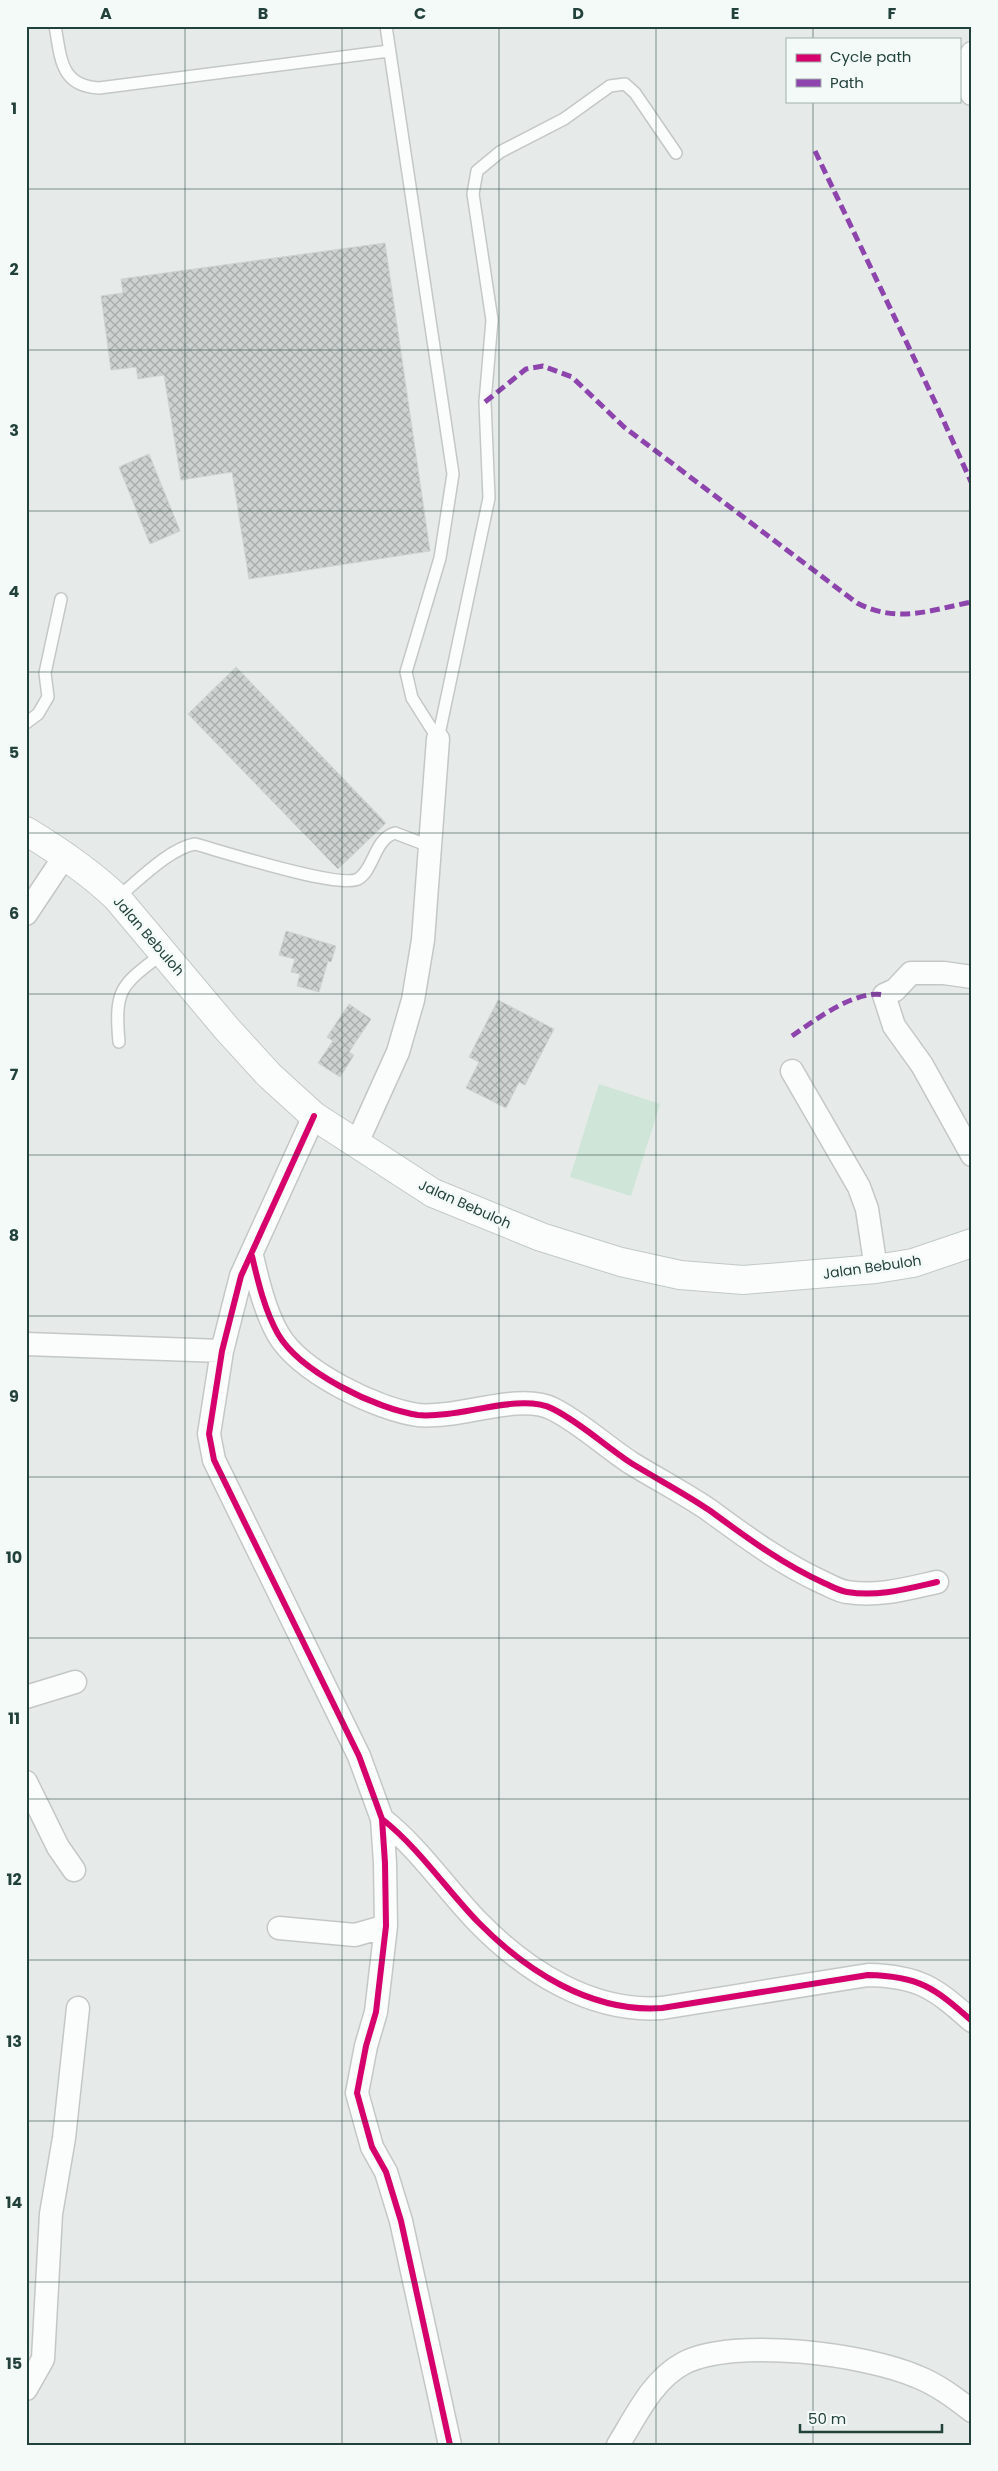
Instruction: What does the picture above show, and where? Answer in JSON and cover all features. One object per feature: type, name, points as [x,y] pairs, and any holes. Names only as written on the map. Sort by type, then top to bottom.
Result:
[{"type":"main road","name":"Jalan Bebuloh","points":[[26,831],[66,854],[98,879],[117,898],[227,1029],[269,1075],[314,1116],[356,1145],[433,1193],[541,1237],[621,1262],[680,1275],[743,1280],[876,1270],[913,1263],[972,1243]]},
{"type":"street","points":[[972,53],[964,67],[965,83],[972,94]]},
{"type":"street","points":[[356,1145],[398,1052],[413,1000],[423,940],[438,740]]},
{"type":"street","points":[[26,914],[66,854]]},
{"type":"street","points":[[972,977],[944,973],[912,974],[895,990],[884,995],[894,1026],[922,1065],[972,1156]]},
{"type":"street","points":[[792,1071],[859,1187],[867,1209],[876,1270]]},
{"type":"street","points":[[314,1116],[252,1256],[241,1276],[222,1351],[209,1434],[214,1460],[359,1756],[382,1819],[386,1926],[376,2012],[366,2046],[357,2093],[372,2147],[386,2172],[401,2221],[450,2445]]},
{"type":"street","points":[[252,1256],[268,1313],[278,1335],[290,1350],[312,1368],[366,1399],[390,1408],[419,1415],[446,1414],[518,1404],[536,1404],[552,1408],[632,1463],[698,1502],[765,1551],[803,1573],[845,1592],[880,1594],[936,1582]]},
{"type":"street","points":[[26,1344],[222,1351]]},
{"type":"street","points":[[26,1697],[75,1682]]},
{"type":"street","points":[[26,1782],[58,1847],[74,1870]]},
{"type":"street","points":[[382,1819],[400,1835],[479,1922],[523,1962],[554,1981],[588,1996],[642,2010],[868,1975],[895,1976],[922,1982],[944,1996],[972,2021]]},
{"type":"street","points":[[278,1928],[355,1935],[386,1926]]},
{"type":"street","points":[[26,2389],[42,2358],[51,2214],[64,2138],[78,2008]]},
{"type":"street","points":[[618,2445],[649,2395],[671,2373],[683,2364],[701,2356],[721,2352],[777,2350],[818,2354],[891,2367],[938,2387],[972,2411]]},
{"type":"lane","points":[[55,26],[62,64],[69,77],[86,87],[99,88],[389,50]]},
{"type":"lane","points":[[386,26],[453,474],[440,558],[406,672],[412,698],[438,740]]},
{"type":"lane","points":[[438,740],[490,498],[485,402],[492,320],[473,194],[477,171],[500,152],[556,123],[610,86],[617,84],[625,84],[635,93],[676,153]]},
{"type":"lane","points":[[26,723],[38,714],[48,697],[45,673],[61,599]]},
{"type":"lane","points":[[117,898],[186,845],[195,844],[260,863],[337,880],[352,881],[358,880],[366,872],[379,847],[390,835],[395,833],[429,846]]},
{"type":"lane","points":[[118,1042],[117,1018],[121,993],[128,980],[164,953]]},
{"type":"green space","points":[[599,1084],[660,1104],[631,1196],[570,1177]]},
{"type":"building","points":[[385,243],[430,551],[249,579],[232,472],[181,480],[164,375],[138,379],[136,367],[111,370],[101,296],[123,293],[121,279]]},
{"type":"building","points":[[149,454],[180,531],[150,544],[119,467]]},
{"type":"building","points":[[236,667],[386,823],[338,869],[188,714]]},
{"type":"building","points":[[286,931],[336,946],[331,962],[328,961],[319,992],[297,986],[300,974],[291,972],[295,959],[279,955]]},
{"type":"building","points":[[498,1000],[554,1029],[525,1085],[519,1082],[506,1108],[466,1088],[479,1062],[469,1057]]},
{"type":"building","points":[[349,1004],[371,1019],[349,1052],[354,1055],[340,1077],[318,1063],[333,1041],[327,1037]]},
{"type":"marked path","points":[[815,151],[936,404],[972,484]]},
{"type":"marked path","points":[[485,402],[526,369],[543,366],[572,377],[624,427],[857,603],[886,613],[900,614],[928,611],[972,602]]},
{"type":"marked path","points":[[792,1036],[824,1014],[849,1001],[873,994],[884,995]]},
{"type":"cycle path","points":[[314,1116],[241,1276],[222,1351],[209,1434],[214,1460],[359,1756],[382,1819],[386,1926],[376,2012],[366,2046],[357,2093],[372,2147],[386,2172],[401,2221],[450,2445]]},
{"type":"cycle path","points":[[252,1256],[259,1286],[269,1316],[278,1334],[303,1362],[321,1375],[361,1397],[401,1411],[421,1415],[447,1414],[501,1405],[529,1403],[542,1405],[573,1421],[631,1463],[700,1504],[779,1559],[835,1588],[870,1594],[903,1590],[937,1582]]},
{"type":"cycle path","points":[[382,1819],[408,1843],[466,1909],[497,1940],[539,1972],[585,1996],[610,2004],[636,2008],[662,2008],[868,1975],[886,1976],[914,1981],[925,1986],[947,2000],[972,2021]]}]
